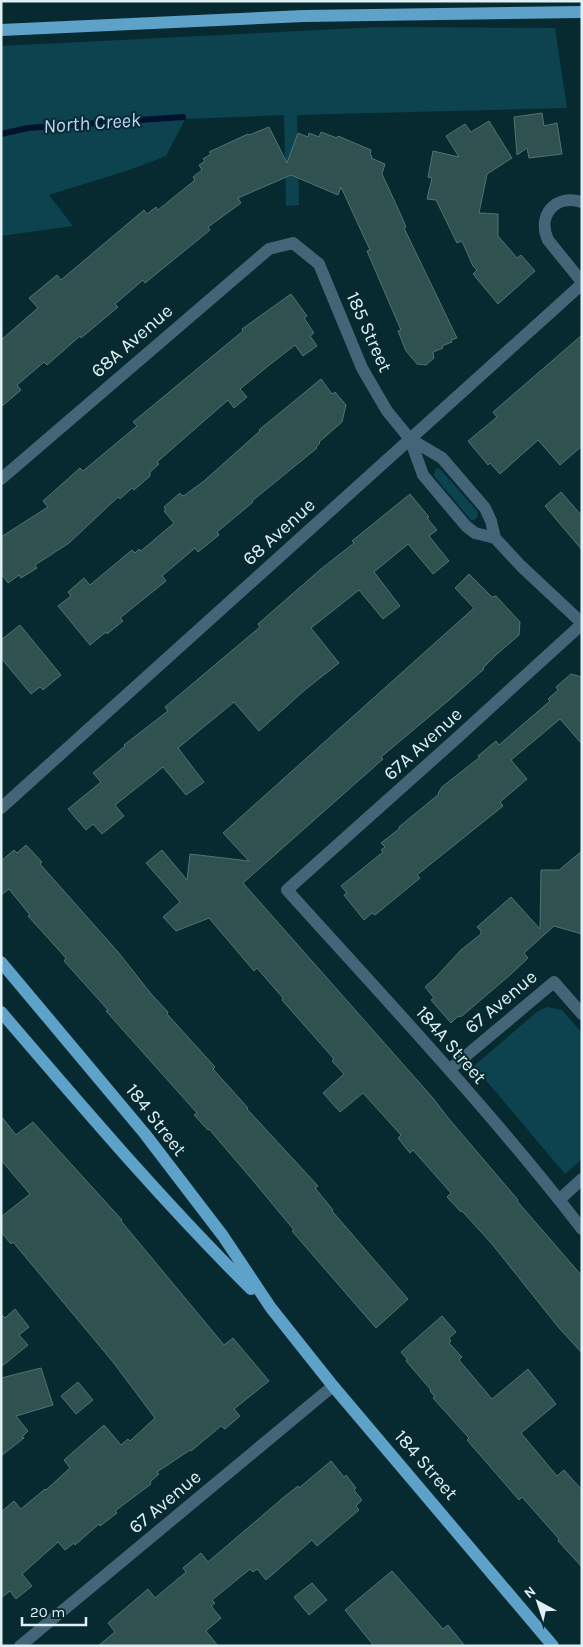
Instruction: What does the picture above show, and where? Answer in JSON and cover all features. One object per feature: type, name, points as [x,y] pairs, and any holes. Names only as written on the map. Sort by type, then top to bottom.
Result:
[{"type":"main road","points":[[1,30],[304,16],[582,12]]},
{"type":"main road","name":"184 Street","points":[[1,962],[145,1134],[223,1236],[271,1308],[333,1386],[553,1646]]},
{"type":"main road","name":"184 Street","points":[[1,1012],[202,1241],[271,1308]]},
{"type":"street","points":[[582,202],[565,200],[557,203],[550,208],[544,224],[548,240],[582,283]]},
{"type":"street","name":"185 Street","points":[[293,243],[319,264],[362,368],[387,411],[410,439],[424,475],[466,526],[475,533],[495,538],[491,521],[484,508],[442,458],[410,439]]},
{"type":"street","name":"68A Avenue","points":[[1,478],[269,248],[293,243]]},
{"type":"street","name":"68 Avenue","points":[[1,808],[582,283]]},
{"type":"street","points":[[495,538],[521,566],[582,624]]},
{"type":"street","name":"67A Avenue","points":[[287,890],[582,624]]},
{"type":"street","name":"184A Street","points":[[287,890],[449,1070],[582,1229]]},
{"type":"street","name":"67 Avenue","points":[[449,1070],[554,982],[582,1014]]},
{"type":"street","points":[[559,1200],[582,1179]]},
{"type":"street","name":"67 Avenue","points":[[20,1646],[333,1386]]},
{"type":"shaded area","points":[[380,27],[555,28],[567,108],[297,115],[299,205],[286,206],[284,115],[185,119],[166,156],[129,170],[49,195],[73,226],[1,236],[1,46]]},
{"type":"shaded area","points":[[438,468],[478,512],[477,518],[471,520],[434,476],[435,469]]},
{"type":"shaded area","points":[[548,1007],[562,1010],[582,1033],[582,1159],[565,1174],[474,1066],[538,1011]]},
{"type":"building","points":[[542,113],[544,126],[557,123],[562,154],[529,158],[527,148],[517,155],[514,117]]},
{"type":"building","points":[[489,121],[512,158],[487,174],[479,213],[498,214],[498,236],[517,258],[521,255],[535,271],[498,304],[473,274],[477,270],[473,266],[462,241],[457,243],[436,200],[427,199],[432,178],[428,177],[433,151],[459,157],[446,136],[465,124],[471,132]]},
{"type":"building","points":[[269,127],[287,163],[298,133],[308,137],[309,133],[319,137],[321,132],[337,138],[338,136],[371,150],[371,158],[385,164],[382,174],[406,227],[404,228],[457,338],[442,346],[443,348],[433,352],[434,358],[426,365],[417,364],[406,351],[398,331],[401,330],[367,251],[370,250],[341,187],[338,195],[291,175],[238,198],[241,203],[208,227],[210,230],[145,283],[143,280],[115,304],[118,307],[81,338],[80,336],[47,365],[44,362],[17,385],[21,390],[1,407],[1,340],[38,308],[29,298],[57,275],[61,280],[144,210],[147,214],[156,207],[158,210],[195,180],[193,177],[202,170],[199,165],[205,161],[203,159],[211,154],[209,152],[248,134]]},
{"type":"building","points":[[291,294],[307,316],[304,318],[314,333],[310,336],[317,346],[303,356],[295,345],[240,389],[247,397],[234,408],[228,400],[157,462],[159,464],[150,472],[150,476],[134,490],[132,488],[120,499],[118,497],[69,543],[35,565],[37,568],[21,578],[19,575],[8,583],[1,573],[1,537],[48,507],[43,501],[80,468],[83,471],[137,426],[133,422],[243,331],[242,329]]},
{"type":"building","points":[[582,335],[582,446],[560,465],[538,440],[500,474],[490,463],[488,465],[468,441],[497,417],[493,412]]},
{"type":"building","points":[[321,379],[332,394],[335,392],[346,405],[342,422],[319,442],[317,448],[217,532],[219,535],[198,552],[195,548],[162,576],[166,581],[120,618],[123,621],[90,645],[58,606],[71,596],[68,592],[84,578],[90,585],[132,550],[135,553],[139,549],[141,551],[174,523],[164,511],[166,510],[164,507],[180,493],[182,496],[185,495],[204,481],[259,430]]},
{"type":"building","points":[[561,492],[582,516],[582,550],[545,506]]},
{"type":"building","points":[[410,494],[437,530],[429,536],[449,561],[433,574],[408,544],[374,572],[400,606],[383,619],[359,590],[311,628],[339,663],[306,689],[259,731],[234,702],[178,748],[204,782],[186,795],[163,767],[115,805],[124,816],[102,834],[93,824],[86,830],[68,809],[101,782],[93,773],[124,745],[168,711],[165,707],[260,627],[258,624],[354,543],[352,541]]},
{"type":"building","points":[[469,574],[492,597],[496,596],[520,622],[519,635],[496,655],[484,669],[381,757],[383,759],[243,883],[432,1097],[517,1201],[582,1276],[582,1353],[559,1328],[492,1244],[447,1197],[451,1193],[413,1150],[410,1153],[398,1138],[401,1135],[363,1093],[340,1112],[323,1093],[344,1074],[332,1061],[334,1059],[282,1000],[283,998],[257,968],[254,971],[209,918],[176,931],[163,917],[180,902],[146,863],[162,850],[187,880],[190,854],[249,861],[223,833],[474,608],[455,588]]},
{"type":"building","points":[[20,625],[61,675],[43,690],[40,687],[31,694],[1,658],[1,640]]},
{"type":"building","points":[[571,674],[582,677],[582,744],[560,719],[511,760],[527,779],[500,802],[503,806],[417,875],[420,878],[375,915],[372,913],[364,920],[344,895],[347,893],[341,886],[383,852],[381,850],[385,847],[381,843],[439,794],[442,787],[480,757],[478,756],[496,741],[499,745],[550,701],[548,699],[558,690],[556,687]]},
{"type":"building","points":[[26,845],[42,862],[40,864],[118,952],[168,1012],[167,1014],[215,1067],[213,1069],[247,1109],[318,1186],[315,1188],[332,1211],[408,1299],[376,1328],[292,1231],[294,1230],[209,1129],[194,1115],[197,1113],[64,961],[66,958],[28,916],[30,915],[9,889],[1,895],[1,861],[14,850],[17,853]]},
{"type":"building","points":[[582,851],[582,934],[554,926],[524,953],[528,958],[510,975],[462,1016],[457,1017],[451,1023],[431,1000],[434,998],[425,987],[461,950],[481,934],[477,927],[511,897],[540,929],[541,870],[559,870]]},
{"type":"building","points":[[1,1116],[16,1135],[33,1122],[122,1220],[224,1345],[233,1338],[269,1381],[234,1409],[240,1416],[225,1429],[221,1426],[191,1451],[157,1472],[159,1474],[150,1482],[151,1484],[115,1511],[117,1513],[100,1526],[99,1524],[75,1545],[74,1543],[65,1550],[58,1542],[22,1574],[32,1586],[16,1599],[10,1591],[1,1598],[1,1512],[14,1501],[21,1509],[46,1490],[70,1468],[64,1460],[104,1425],[121,1445],[128,1439],[130,1441],[155,1418],[113,1362],[13,1242],[11,1244],[1,1232],[1,1217],[30,1194],[1,1160]]},
{"type":"building","points":[[15,1309],[29,1327],[19,1335],[28,1345],[1,1367],[1,1314],[5,1318]]},
{"type":"building","points":[[442,1316],[456,1332],[449,1338],[451,1341],[449,1343],[462,1357],[459,1360],[492,1399],[528,1369],[556,1404],[521,1433],[557,1476],[564,1470],[582,1490],[582,1567],[522,1497],[519,1500],[467,1440],[469,1438],[433,1398],[435,1397],[431,1390],[406,1361],[407,1359],[401,1352]]},
{"type":"building","points":[[41,1368],[53,1405],[16,1416],[28,1431],[22,1437],[24,1438],[1,1456],[1,1378]]},
{"type":"building","points":[[78,1382],[93,1400],[76,1414],[61,1396]]},
{"type":"building","points":[[331,1461],[356,1488],[354,1490],[362,1500],[356,1506],[359,1510],[317,1546],[312,1540],[266,1580],[257,1569],[253,1572],[250,1569],[212,1600],[215,1603],[211,1606],[221,1618],[206,1631],[218,1646],[98,1646],[115,1632],[108,1623],[148,1589],[155,1598],[186,1572],[183,1568],[201,1553],[208,1562],[284,1497],[298,1486],[299,1488]]},
{"type":"building","points":[[392,1571],[443,1629],[448,1625],[465,1646],[374,1646],[345,1610]]},
{"type":"building","points":[[312,1583],[327,1600],[309,1615],[294,1597]]},
{"type":"waterway","name":"North Creek","points":[[1,134],[28,128],[183,117]]}]
